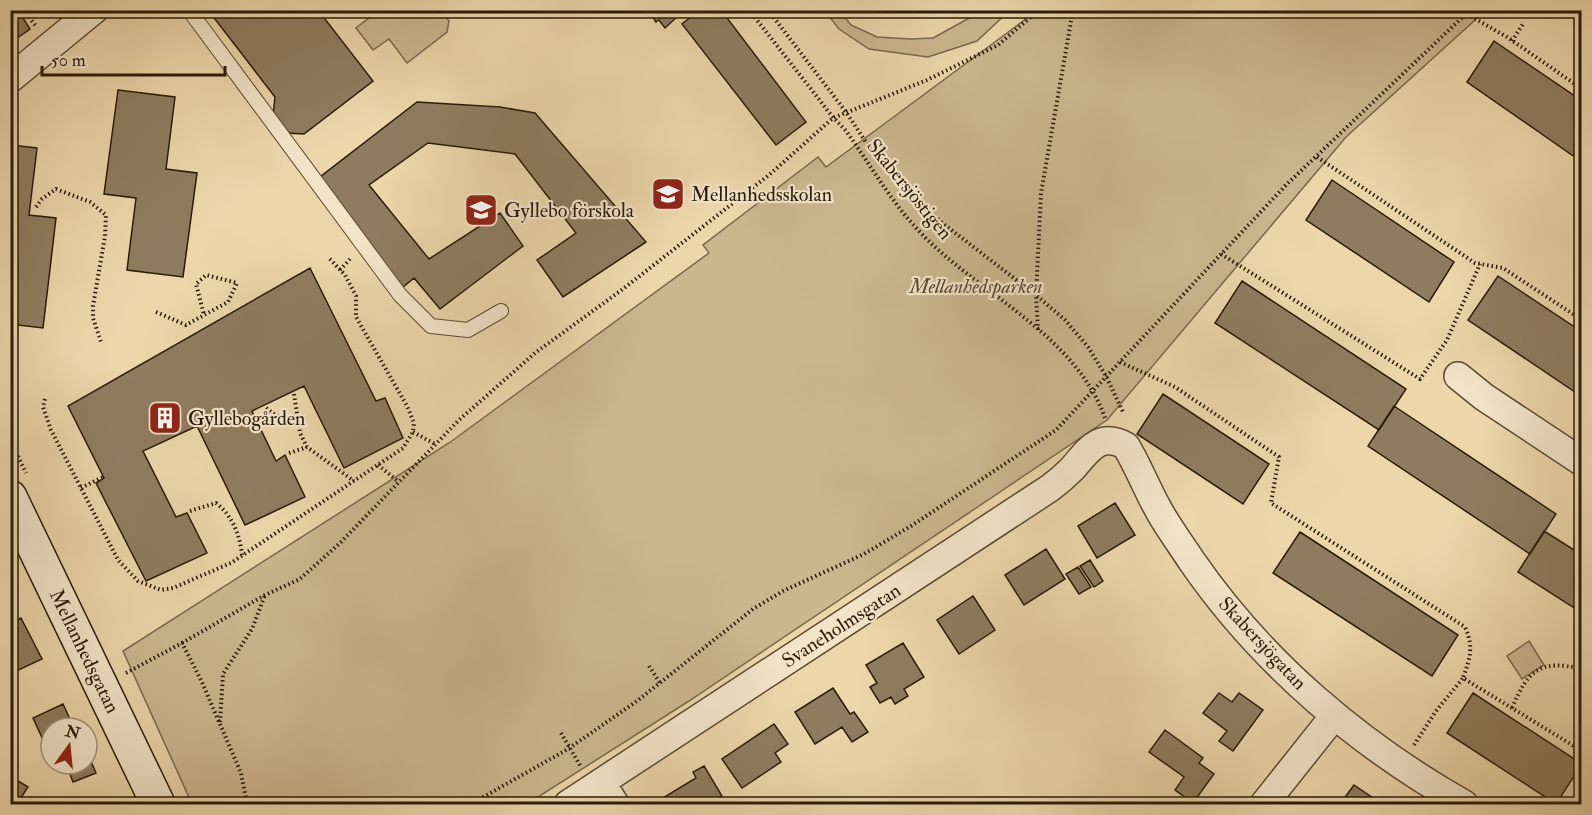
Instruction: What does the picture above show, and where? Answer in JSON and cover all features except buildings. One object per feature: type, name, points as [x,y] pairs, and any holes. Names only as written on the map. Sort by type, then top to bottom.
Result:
[{"type":"street","points":[[10,79],[94,10]]},
{"type":"street","points":[[1458,376],[1484,397],[1581,462]]},
{"type":"street","name":"Skabersjögatan","points":[[1108,440],[1126,446],[1157,508],[1193,562],[1225,605],[1280,665],[1334,716],[1393,760],[1464,804]]},
{"type":"street","name":"Svaneholmsgatan","points":[[568,804],[604,792],[1050,488],[1070,471],[1091,447],[1108,440]]},
{"type":"street","name":"Mellanhedsgatan","points":[[10,497],[158,804]]},
{"type":"street","points":[[1264,804],[1334,716]]},
{"type":"lane","points":[[189,10],[400,295],[431,326],[468,330],[501,311]]},
{"type":"path","points":[[23,10],[40,31]]},
{"type":"path","name":"Skabersjöstigen","points":[[749,10],[844,129],[884,187],[918,229],[946,258],[1065,353],[1093,392]]},
{"type":"path","points":[[768,10],[846,112],[881,165],[941,222],[1036,295],[1065,320],[1083,340],[1106,376],[1124,414]]},
{"type":"path","points":[[101,685],[182,643],[264,595],[300,579],[341,542],[459,420],[535,353],[623,289],[769,175],[833,118],[927,80],[998,45],[1039,10]]},
{"type":"path","points":[[1038,330],[1036,295],[1041,193],[1073,10]]},
{"type":"path","points":[[471,804],[569,748],[660,683],[753,609],[783,591],[864,554],[911,526],[1056,430],[1286,185],[1468,12],[1581,89]]},
{"type":"path","points":[[1512,41],[1523,24]]},
{"type":"path","points":[[1317,157],[1475,263],[1503,268],[1581,320]]},
{"type":"path","points":[[36,207],[42,199],[56,189],[90,202],[106,215],[105,236],[93,306],[93,318],[101,342]]},
{"type":"path","points":[[1221,254],[1420,379],[1447,340],[1480,264]]},
{"type":"path","points":[[45,399],[43,407],[51,430],[118,560],[138,581],[161,590],[173,588],[231,563],[403,448],[413,432],[414,423],[407,406],[356,317],[356,296],[345,275],[329,258]]},
{"type":"path","points":[[156,312],[186,325],[228,302],[237,283],[206,275],[196,284],[204,315]]},
{"type":"path","points":[[1120,362],[1175,387],[1279,458],[1272,503],[1465,627],[1471,640],[1471,648],[1463,678],[1436,711],[1414,746]]},
{"type":"path","points":[[294,394],[300,433],[307,447],[354,481]]},
{"type":"path","points":[[266,408],[286,420],[297,419]]},
{"type":"path","points":[[413,432],[435,444]]},
{"type":"path","points":[[289,453],[307,447]]},
{"type":"path","points":[[378,465],[399,483]]},
{"type":"path","points":[[81,488],[103,477]]},
{"type":"path","points":[[190,511],[216,503],[225,510],[237,530],[242,555]]},
{"type":"path","points":[[220,723],[223,674],[252,629],[264,595]]},
{"type":"path","points":[[182,643],[241,773],[247,804]]},
{"type":"path","points":[[1512,708],[1521,688],[1535,672],[1550,664],[1581,669]]},
{"type":"path","points":[[649,666],[660,683]]},
{"type":"path","points":[[1463,678],[1581,751]]},
{"type":"path","points":[[561,733],[569,748],[604,792]]},
{"type":"path","points":[[1578,804],[1581,798]]},
{"type":"green space","name":"Mellanhedsparken","points":[[1038,10],[1485,11],[1346,137],[1107,420],[689,701],[527,804],[192,804],[123,651],[449,443],[709,253],[703,245],[818,157],[826,167]]},
{"type":"green space","points":[[378,11],[416,11],[419,15],[425,11],[441,11],[449,21],[447,32],[407,63],[389,39],[373,50],[356,28]]},
{"type":"green space","points":[[825,11],[840,11],[851,25],[877,37],[910,39],[933,38],[982,11],[1009,11],[977,41],[928,57],[869,49],[839,29]]},
{"type":"green space","points":[[1529,641],[1544,665],[1522,679],[1507,656]]},
{"type":"place","name":"Mellanhedsskolan","points":[[668,194]]},
{"type":"place","name":"Gyllebo förskola","points":[[481,210]]},
{"type":"place","name":"Gyllebogården","points":[[165,418]]}]
